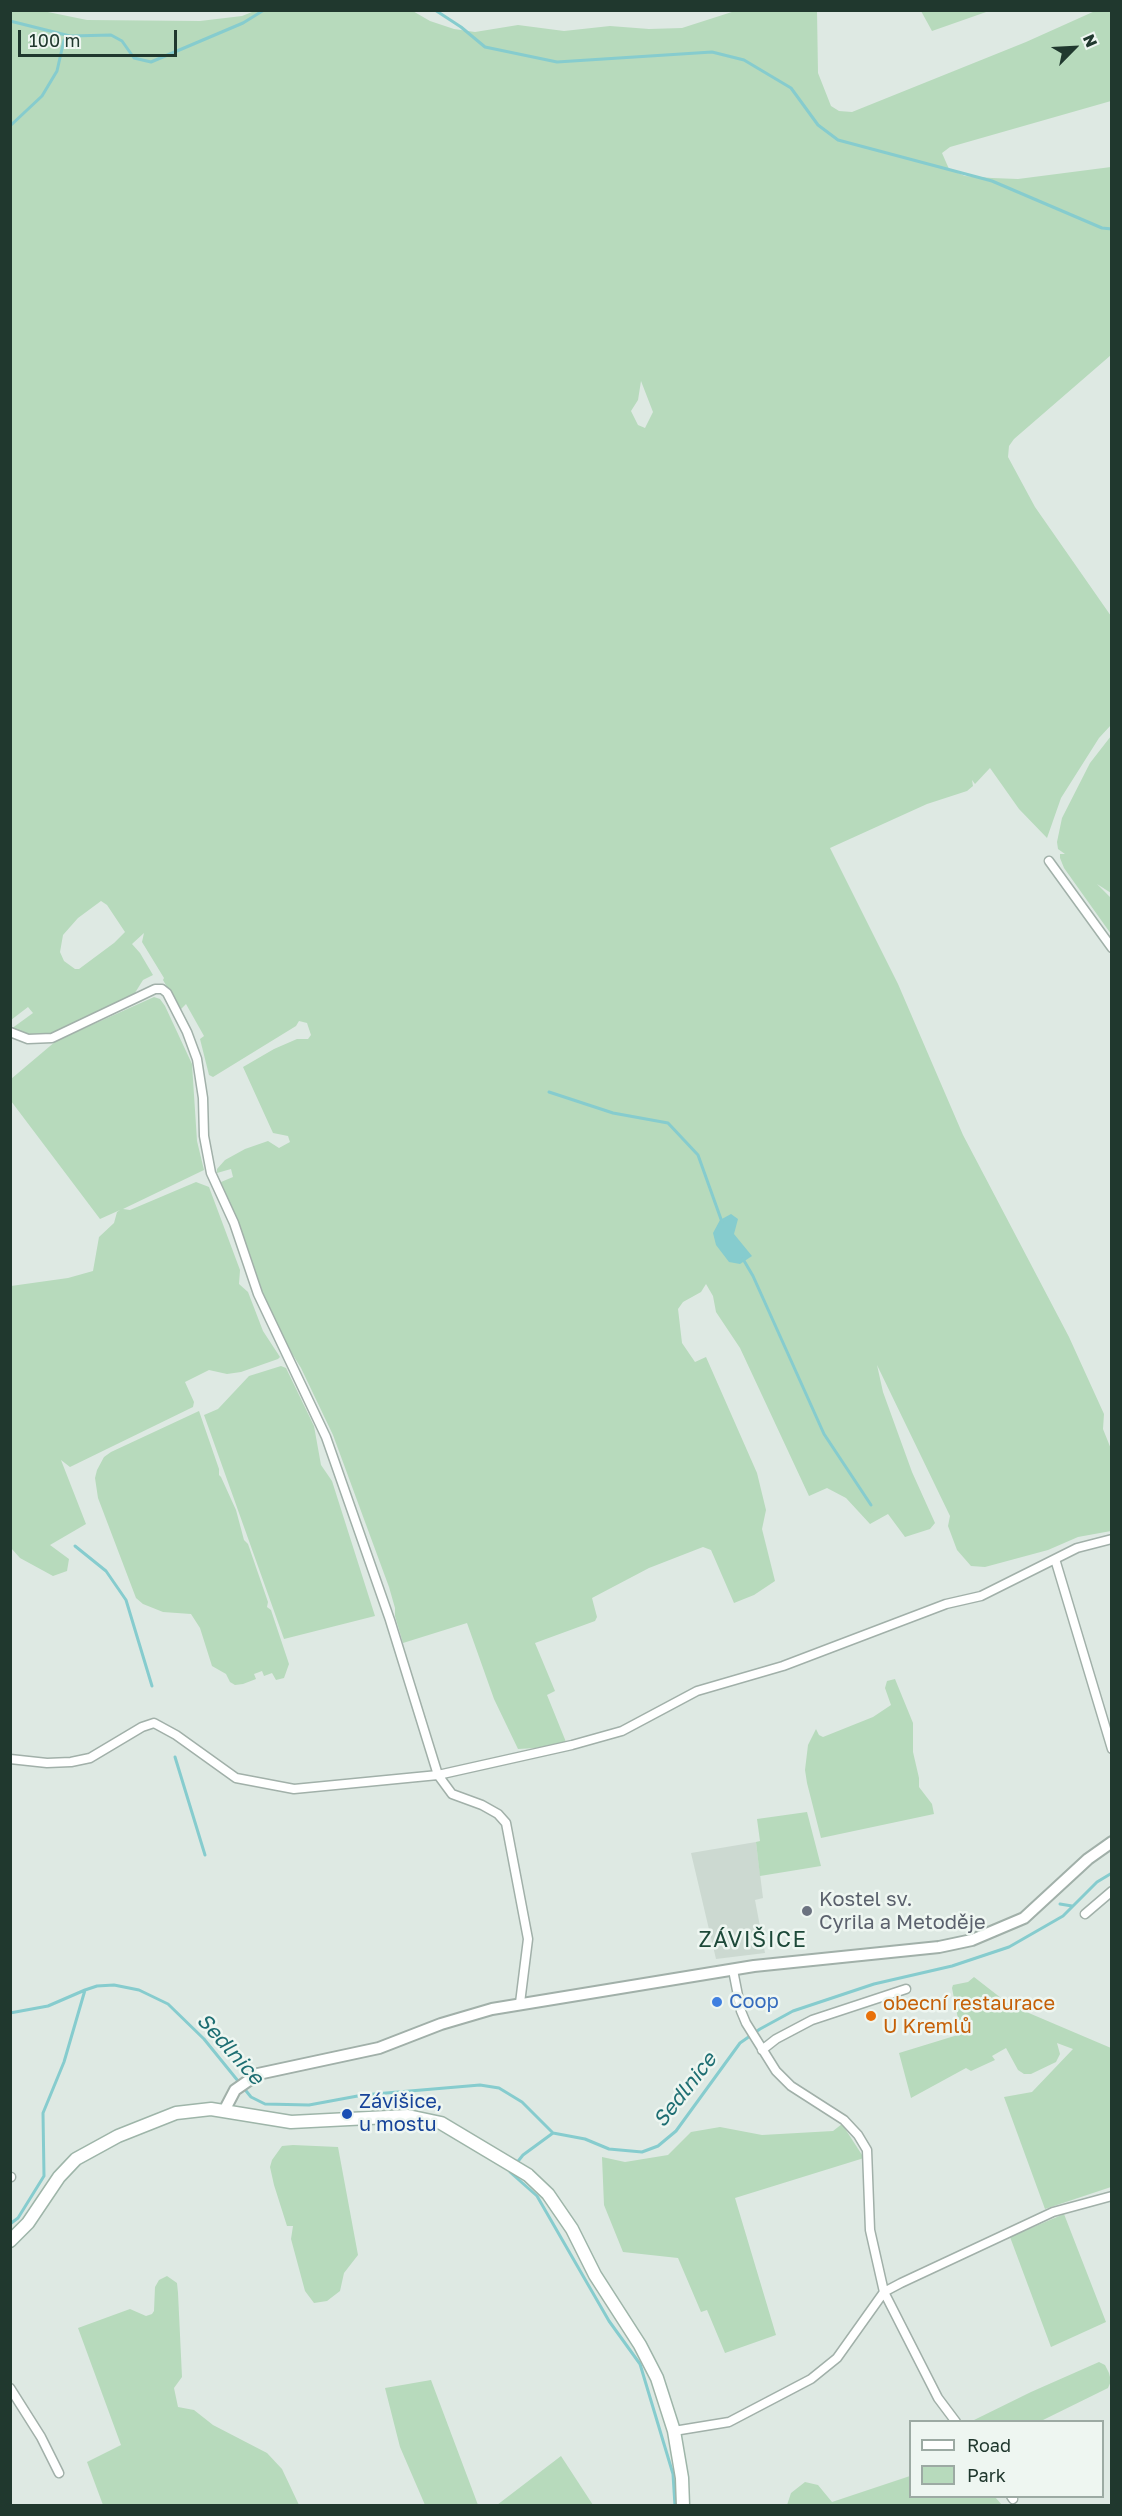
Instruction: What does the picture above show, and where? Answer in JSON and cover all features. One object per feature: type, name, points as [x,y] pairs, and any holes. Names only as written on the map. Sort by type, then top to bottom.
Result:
[{"type":"main road","points":[[10,2241],[28,2223],[66,2168],[88,2150],[176,2113],[200,2109],[291,2122],[338,2121],[399,2115],[425,2118],[449,2127],[515,2166],[548,2194],[572,2229],[607,2295],[651,2365],[674,2431],[682,2478],[683,2505]]},
{"type":"street","points":[[1049,861],[1112,948]]},
{"type":"street","points":[[10,1032],[28,1039],[52,1038],[155,989],[162,989],[167,993],[187,1032],[197,1059],[203,1098],[204,1136],[211,1173],[234,1223],[258,1294],[326,1437],[390,1620],[438,1775],[452,1794],[482,1805],[498,1814],[506,1823],[526,1918],[528,1939],[520,2003]]},
{"type":"street","points":[[10,1759],[47,1764],[90,1758],[142,1727],[154,1723],[176,1735],[236,1778],[283,1787],[294,1789],[438,1775],[572,1745],[622,1731],[697,1692],[783,1666],[946,1604],[981,1596],[1077,1548],[1112,1539]]},
{"type":"street","points":[[1055,1559],[1112,1749]]},
{"type":"street","points":[[224,2111],[231,2095],[249,2078],[272,2070],[379,2048],[459,2018],[520,2003],[625,1989],[733,1970],[939,1947],[972,1940],[1024,1918],[1088,1859],[1112,1842]]},
{"type":"street","points":[[1085,1914],[1112,1891]]},
{"type":"street","points":[[733,1970],[741,2011],[746,2023],[776,2071],[791,2086],[844,2120],[858,2135],[867,2150],[870,2230],[884,2292],[938,2398],[955,2420]]},
{"type":"street","points":[[760,2047],[812,2020],[906,1989]]},
{"type":"street","points":[[674,2431],[729,2422],[811,2379],[837,2358],[884,2292],[1053,2212],[1112,2196]]},
{"type":"street","points":[[10,2388],[41,2437],[59,2473]]},
{"type":"shaded area","points":[[756,1842],[763,1898],[755,1900],[765,1953],[716,1959],[691,1853]]},
{"type":"green space","points":[[257,10],[411,10],[430,21],[454,29],[475,32],[518,25],[564,31],[610,26],[649,29],[682,28],[735,11],[817,11],[818,73],[831,106],[839,111],[852,112],[1026,42],[1095,11],[1111,11],[1111,101],[950,147],[942,153],[949,169],[965,176],[1018,179],[1111,167],[1111,355],[1014,439],[1009,446],[1008,457],[1035,507],[1111,616],[1111,725],[1099,738],[1061,798],[1047,838],[1019,809],[990,768],[975,784],[972,780],[973,786],[967,791],[927,804],[830,848],[898,984],[963,1135],[1069,1337],[1104,1414],[1103,1429],[1111,1449],[1111,1531],[1078,1537],[1048,1550],[985,1567],[971,1566],[957,1550],[948,1526],[950,1516],[877,1365],[883,1392],[912,1472],[935,1523],[930,1529],[905,1537],[888,1514],[870,1524],[846,1498],[827,1488],[809,1496],[740,1348],[716,1312],[713,1296],[706,1284],[701,1292],[683,1302],[678,1309],[682,1343],[695,1362],[706,1357],[757,1473],[766,1510],[762,1529],[775,1581],[754,1595],[734,1603],[711,1550],[703,1547],[649,1568],[592,1598],[597,1617],[595,1621],[535,1643],[555,1691],[547,1695],[566,1742],[536,1748],[518,1749],[494,1699],[467,1623],[403,1643],[389,1587],[333,1435],[301,1368],[268,1308],[245,1240],[221,1182],[233,1177],[231,1169],[217,1173],[217,1169],[225,1160],[245,1149],[268,1141],[279,1148],[290,1142],[288,1136],[273,1133],[243,1067],[297,1039],[308,1039],[311,1035],[307,1023],[299,1021],[296,1026],[213,1077],[209,1075],[200,1039],[204,1036],[186,1004],[180,1010],[142,942],[144,933],[132,944],[153,975],[143,980],[133,996],[53,1035],[30,1036],[11,1029],[33,1013],[28,1007],[11,1020],[11,11],[43,11],[87,20],[200,21],[242,16]],"holes":[[[641,381],[653,412],[645,428],[638,425],[631,411],[638,400]],[[101,901],[107,905],[125,932],[79,969],[75,969],[64,961],[60,952],[63,935],[78,918]]]},
{"type":"green space","points":[[921,11],[989,11],[932,31]]},
{"type":"green space","points":[[1111,736],[1111,893],[1097,884],[1111,898],[1111,934],[1064,868],[1060,854],[1065,854],[1058,849],[1057,842],[1062,818],[1090,763]]},
{"type":"green space","points":[[154,997],[160,999],[165,1006],[192,1064],[197,1141],[204,1170],[123,1209],[130,1210],[196,1182],[209,1187],[240,1270],[239,1284],[248,1292],[263,1331],[280,1357],[241,1372],[227,1374],[209,1370],[185,1382],[194,1402],[193,1407],[70,1467],[61,1460],[86,1524],[50,1545],[69,1559],[67,1571],[53,1576],[20,1558],[11,1548],[11,1286],[68,1278],[93,1271],[99,1237],[114,1223],[117,1212],[120,1210],[100,1219],[11,1101],[11,1079],[56,1041]]},
{"type":"green space","points":[[281,1366],[286,1368],[314,1426],[321,1465],[332,1481],[375,1616],[284,1639],[204,1415],[218,1409],[249,1376]]},
{"type":"green space","points":[[199,1411],[219,1475],[236,1510],[244,1540],[248,1544],[268,1602],[267,1607],[271,1610],[289,1664],[284,1678],[276,1680],[272,1673],[264,1676],[262,1671],[254,1674],[256,1679],[235,1685],[230,1682],[226,1674],[212,1666],[200,1628],[191,1614],[163,1612],[143,1604],[136,1598],[98,1498],[95,1478],[104,1457]]},
{"type":"green space","points":[[895,1679],[913,1723],[913,1752],[919,1787],[932,1804],[934,1814],[821,1838],[805,1770],[808,1745],[816,1729],[823,1737],[873,1717],[891,1705],[885,1688],[887,1681]]},
{"type":"green space","points":[[807,1812],[821,1866],[760,1876],[756,1842],[760,1841],[757,1819]]},
{"type":"green space","points":[[974,1977],[1010,2005],[1111,2048],[1111,2187],[1045,2209],[1004,2097],[1032,2092],[1073,2049],[1057,2043],[1060,2054],[1056,2062],[1031,2074],[1024,2074],[1018,2070],[1006,2048],[992,2056],[995,2060],[971,2071],[966,2068],[911,2098],[899,2053],[961,2034],[952,1988],[953,1985],[968,1982]]},
{"type":"green space","points":[[842,2124],[864,2158],[735,2198],[776,2335],[725,2353],[707,2310],[701,2312],[678,2258],[623,2252],[604,2205],[602,2157],[625,2162],[668,2155],[691,2132],[720,2127],[762,2135],[833,2131]]},
{"type":"green space","points":[[282,2146],[338,2147],[358,2255],[344,2273],[340,2291],[327,2301],[314,2303],[305,2291],[291,2239],[293,2226],[287,2226],[270,2167]]},
{"type":"green space","points":[[1064,2214],[1106,2322],[1051,2347],[1010,2237]]},
{"type":"green space","points":[[167,2276],[177,2283],[178,2293],[182,2377],[174,2388],[178,2407],[194,2410],[213,2425],[267,2453],[282,2469],[299,2505],[103,2505],[87,2462],[121,2445],[78,2328],[130,2309],[146,2316],[152,2314],[155,2287],[159,2280]]},
{"type":"green space","points":[[1099,2362],[1105,2365],[1111,2381],[1108,2388],[1043,2420],[974,2420]]},
{"type":"green space","points":[[431,2380],[478,2505],[425,2505],[400,2447],[385,2388]]},
{"type":"green space","points":[[561,2456],[593,2505],[497,2505]]},
{"type":"green space","points":[[909,2476],[909,2498],[996,2498],[1002,2505],[787,2505],[791,2493],[805,2482],[818,2485],[832,2502]]},
{"type":"water","points":[[731,1214],[738,1219],[734,1234],[752,1256],[740,1264],[729,1262],[716,1245],[713,1233],[720,1220]]},
{"type":"waterway","points":[[10,126],[42,96],[57,71],[64,40],[71,36],[111,35],[122,41],[134,58],[151,62],[243,23],[264,10]]},
{"type":"waterway","points":[[435,10],[461,27],[485,47],[557,62],[712,52],[744,60],[791,88],[818,125],[838,140],[992,181],[1102,228],[1112,229]]},
{"type":"waterway","points":[[10,21],[70,36]]},
{"type":"waterway","points":[[549,1092],[613,1113],[668,1123],[698,1155],[722,1222]]},
{"type":"waterway","points":[[743,1259],[753,1276],[824,1434],[871,1505]]},
{"type":"waterway","points":[[75,1546],[106,1571],[126,1600],[152,1686]]},
{"type":"waterway","points":[[175,1757],[205,1855]]},
{"type":"waterway","name":"Sedlnice","points":[[10,2224],[18,2218],[44,2176],[43,2113],[64,2062],[85,1990],[97,1986],[114,1985],[139,1990],[168,2004],[204,2039],[251,2097],[265,2104],[309,2105],[363,2095],[480,2085],[499,2088],[522,2102],[553,2133],[585,2139],[609,2149],[642,2152],[658,2146],[676,2131],[740,2043],[760,2029],[793,2011],[874,1984],[952,1966],[1009,1947],[1063,1916],[1097,1882],[1112,1873]]},
{"type":"waterway","points":[[1060,1904],[1072,1906]]},
{"type":"waterway","points":[[10,2013],[48,2006],[85,1990]]},
{"type":"waterway","points":[[515,2165],[523,2155],[553,2133]]},
{"type":"waterway","points":[[511,2170],[510,2172],[537,2196],[609,2321],[640,2364],[673,2474],[675,2506]]},
{"type":"place","name":"Kostel sv. Cyrila a Metoděje","points":[[807,1911]]},
{"type":"place","name":"Coop","points":[[717,2002]]},
{"type":"place","name":"obecní restaurace U Kremlů","points":[[871,2016]]},
{"type":"place","name":"Závišice, u mostu","points":[[347,2114]]},
{"type":"district","name":"ZÁVIŠICE","points":[[753,1940]]}]
